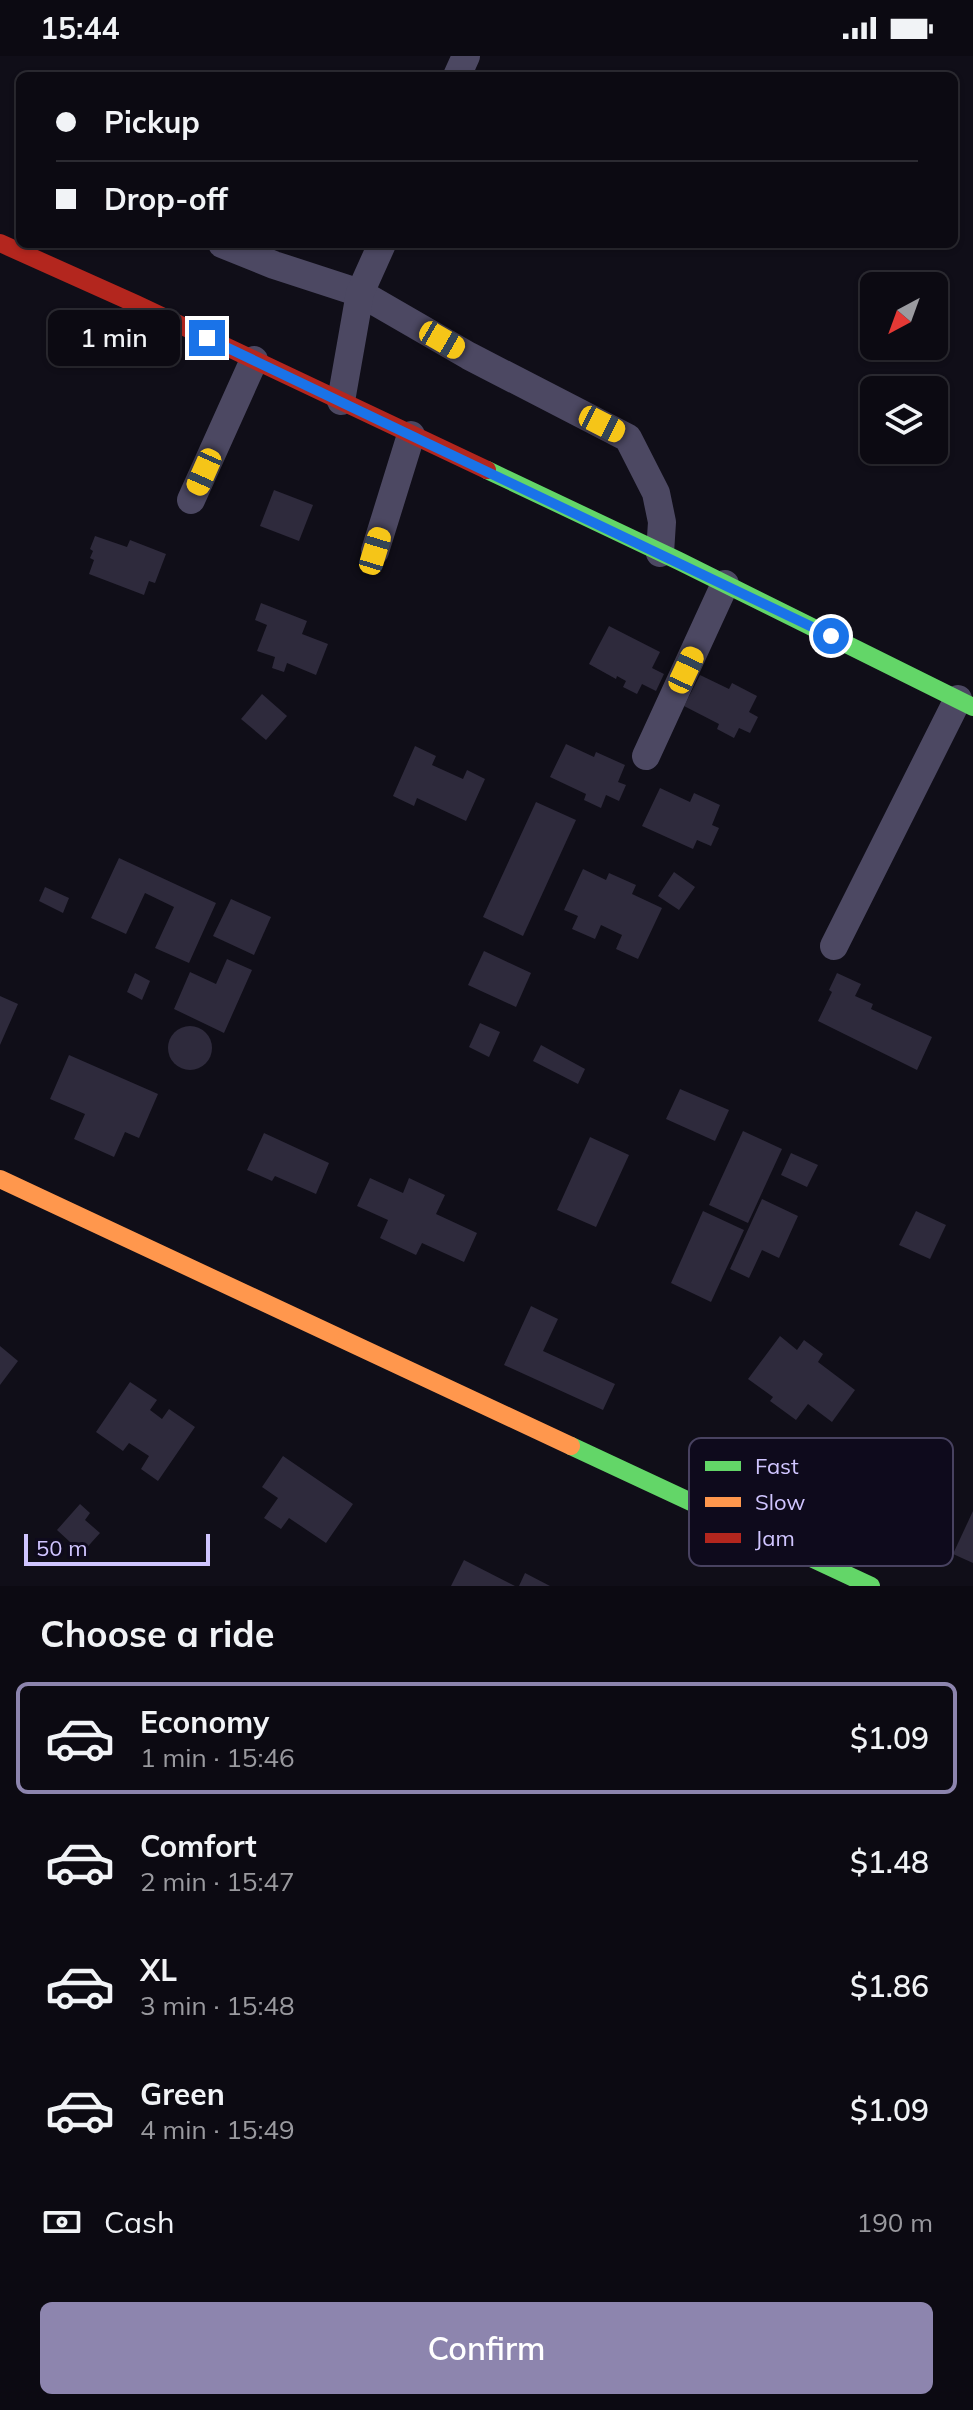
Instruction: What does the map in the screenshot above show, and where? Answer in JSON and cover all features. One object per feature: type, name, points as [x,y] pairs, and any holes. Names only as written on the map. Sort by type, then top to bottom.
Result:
[{"type":"street","points":[[0,243],[341,401],[966,703],[834,946]]},
{"type":"street","points":[[232,248],[360,293],[469,356],[628,438],[656,493],[662,522],[660,553]]},
{"type":"street","points":[[341,401],[360,293],[380,248]]},
{"type":"street","points":[[191,500],[254,360]]},
{"type":"street","points":[[375,551],[411,435]]},
{"type":"street","points":[[646,756],[725,584]]},
{"type":"street","points":[[0,1179],[689,1501]]},
{"type":"street","points":[[828,1566],[871,1586]]},
{"type":"building","points":[[274,490],[313,505],[299,541],[260,526]]},
{"type":"building","points":[[95,536],[127,547],[130,540],[166,554],[155,583],[149,581],[144,595],[89,574],[94,560],[90,558],[93,551],[90,549]]},
{"type":"building","points":[[261,603],[307,621],[302,634],[328,644],[316,675],[287,663],[284,672],[272,668],[275,657],[257,651],[267,625],[255,620]]},
{"type":"building","points":[[609,626],[660,652],[652,668],[664,674],[656,691],[642,684],[637,694],[623,687],[626,681],[589,664]]},
{"type":"building","points":[[700,675],[729,689],[732,683],[757,696],[749,712],[758,717],[750,733],[739,728],[734,738],[717,729],[719,724],[684,706]]},
{"type":"building","points":[[262,694],[287,716],[266,740],[241,719]]},
{"type":"building","points":[[566,744],[594,757],[596,752],[625,765],[618,782],[626,785],[619,801],[606,795],[601,808],[584,800],[586,794],[550,777]]},
{"type":"building","points":[[415,746],[436,756],[432,765],[463,779],[467,770],[485,779],[466,821],[417,798],[414,806],[393,796]]},
{"type":"building","points":[[660,788],[690,802],[694,793],[720,805],[712,825],[719,828],[711,846],[697,840],[693,849],[642,826]]},
{"type":"building","points":[[536,802],[576,820],[523,936],[483,917]]},
{"type":"building","points":[[119,858],[216,903],[189,963],[155,948],[174,907],[145,893],[126,934],[91,918]]},
{"type":"building","points":[[583,869],[606,880],[609,873],[636,885],[632,894],[662,908],[638,959],[616,949],[622,935],[601,925],[595,939],[572,929],[578,916],[564,910]]},
{"type":"building","points":[[674,872],[695,887],[679,910],[658,896]]},
{"type":"building","points":[[45,887],[69,898],[63,913],[39,901]]},
{"type":"building","points":[[231,899],[271,917],[254,955],[213,936]]},
{"type":"building","points":[[484,951],[531,973],[516,1007],[468,985]]},
{"type":"building","points":[[227,959],[252,970],[224,1033],[174,1009],[190,972],[216,984]]},
{"type":"building","points":[[135,973],[150,981],[142,1000],[127,992]]},
{"type":"building","points":[[837,973],[861,984],[855,996],[873,1004],[871,1009],[932,1037],[917,1070],[818,1021]]},
{"type":"building","points":[[0,996],[18,1004],[0,1045]]},
{"type":"building","points":[[480,1023],[500,1032],[489,1057],[469,1047]]},
{"type":"building","points":[[190,1026],[205,1033],[212,1048],[205,1063],[190,1070],[175,1063],[168,1048],[175,1033]]},
{"type":"building","points":[[541,1045],[585,1069],[578,1084],[533,1061]]},
{"type":"building","points":[[69,1055],[158,1094],[139,1138],[125,1132],[114,1157],[74,1139],[85,1114],[50,1099]]},
{"type":"building","points":[[680,1089],[729,1110],[715,1141],[666,1119]]},
{"type":"building","points":[[743,1131],[782,1149],[748,1223],[709,1205]]},
{"type":"building","points":[[264,1133],[329,1163],[316,1194],[275,1176],[272,1181],[247,1170]]},
{"type":"building","points":[[590,1137],[629,1155],[596,1227],[557,1210]]},
{"type":"building","points":[[791,1153],[818,1165],[807,1187],[781,1175]]},
{"type":"building","points":[[370,1178],[403,1193],[409,1178],[445,1195],[436,1214],[477,1233],[464,1262],[422,1243],[416,1255],[380,1238],[388,1220],[357,1206]]},
{"type":"building","points":[[762,1199],[798,1216],[779,1258],[762,1250],[749,1278],[730,1269]]},
{"type":"building","points":[[703,1211],[744,1230],[711,1302],[671,1283]]},
{"type":"building","points":[[916,1211],[946,1225],[930,1259],[899,1245]]},
{"type":"building","points":[[531,1306],[558,1319],[543,1351],[615,1384],[603,1410],[504,1365]]},
{"type":"building","points":[[780,1336],[797,1350],[804,1340],[823,1354],[818,1362],[855,1390],[832,1422],[808,1404],[796,1420],[770,1401],[773,1397],[748,1379]]},
{"type":"building","points":[[0,1346],[18,1361],[0,1385]]},
{"type":"building","points":[[130,1382],[157,1400],[150,1410],[162,1419],[169,1409],[195,1427],[158,1481],[141,1469],[149,1456],[129,1443],[123,1451],[96,1432]]},
{"type":"building","points":[[283,1456],[353,1504],[326,1543],[289,1518],[281,1529],[264,1518],[278,1498],[262,1487]]},
{"type":"building","points":[[80,1504],[90,1513],[85,1520],[100,1533],[82,1553],[57,1530]]},
{"type":"building","points":[[973,1511],[973,1563],[953,1554]]},
{"type":"building","points":[[464,1560],[515,1586],[451,1586]]},
{"type":"building","points":[[525,1573],[550,1586],[519,1586]]},
{"type":"traffic: fast","points":[[487,470],[973,707]]},
{"type":"traffic: fast","points":[[571,1446],[689,1501]]},
{"type":"traffic: fast","points":[[828,1566],[871,1586]]},
{"type":"traffic: slow","points":[[0,1179],[571,1446]]},
{"type":"traffic: jam","points":[[0,243],[487,470]]},
{"type":"route","points":[[207,338],[831,636]]}]
